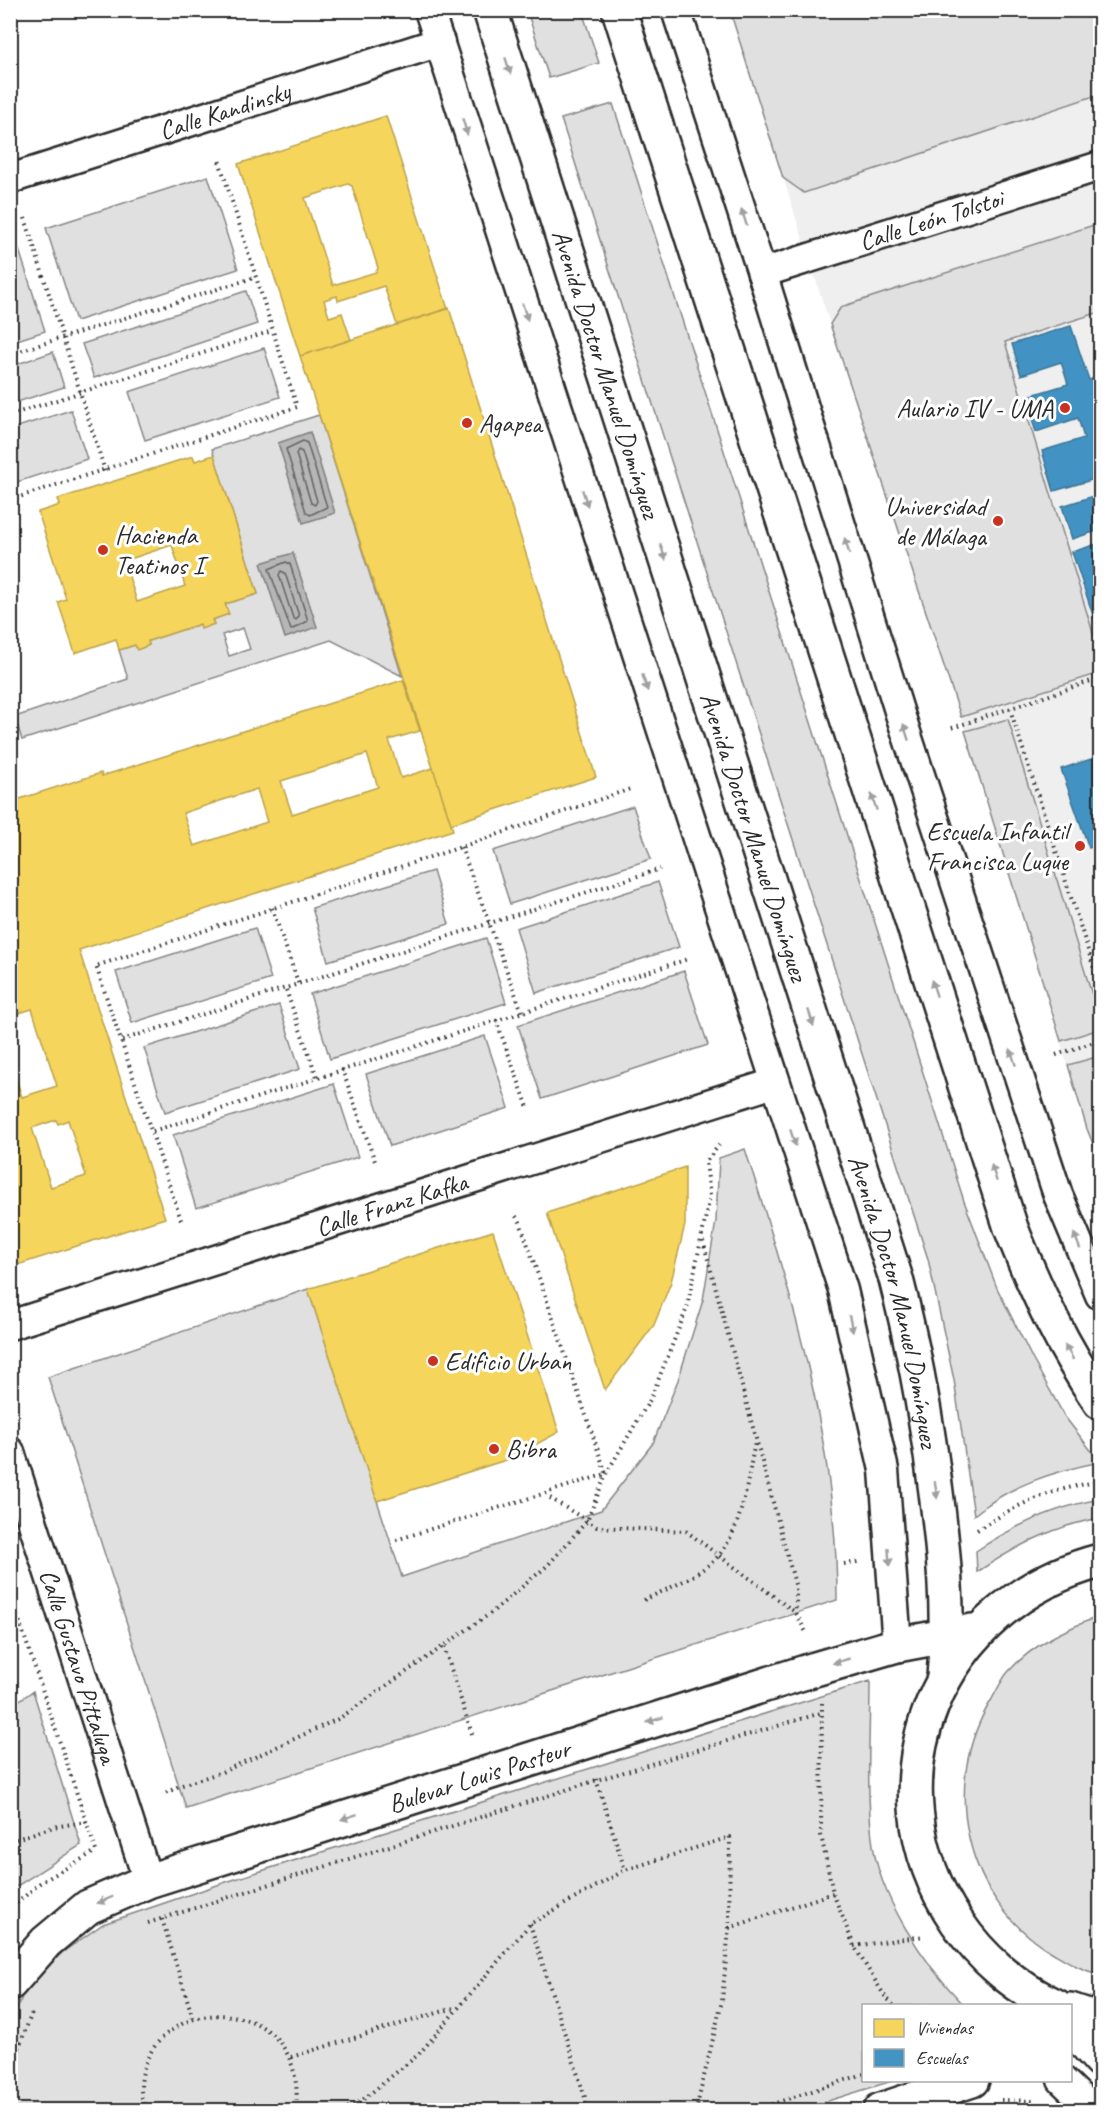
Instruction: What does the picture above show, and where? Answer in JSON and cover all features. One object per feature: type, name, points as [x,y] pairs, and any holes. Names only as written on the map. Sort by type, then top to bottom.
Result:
[{"type":"main road","name":"Avenida Doctor Manuel Domínguez","points":[[490,10],[896,1279],[914,1348],[924,1400],[943,1541],[948,1636],[944,1678]]},
{"type":"main road","points":[[619,10],[1011,1228],[1039,1298],[1083,1377],[1101,1402]]},
{"type":"main road","points":[[1045,2004],[1009,1978],[972,1943],[943,1901],[924,1853],[915,1803],[918,1751],[928,1714],[944,1678],[980,1629],[1007,1604],[1039,1583],[1074,1568],[1101,1561]]},
{"type":"main road","name":"Bulevar Louis Pasteur","points":[[10,1983],[46,1942],[88,1907],[148,1881],[897,1645],[980,1629]]},
{"type":"main road","points":[[881,2110],[966,2082]]},
{"type":"street","name":"Avenida Doctor Manuel Domínguez","points":[[429,10],[774,1083],[843,1290],[884,1470],[897,1645]]},
{"type":"street","points":[[676,10],[762,273],[900,714],[1051,1172],[1087,1267],[1101,1294]]},
{"type":"street","name":"Calle Kandinsky","points":[[10,179],[440,42]]},
{"type":"street","name":"Calle León Tolstoi","points":[[762,273],[1101,166]]},
{"type":"street","name":"Calle Franz Kafka","points":[[10,1326],[774,1083]]},
{"type":"street","name":"Calle Gustavo Pittaluga","points":[[10,1452],[148,1881]]},
{"type":"street","points":[[1064,2082],[1093,2110]]},
{"type":"path","points":[[10,500],[297,407],[218,157]]},
{"type":"path","points":[[25,218],[105,471]]},
{"type":"path","points":[[10,354],[256,277]]},
{"type":"path","points":[[10,415],[272,331]]},
{"type":"path","points":[[952,728],[1101,678]]},
{"type":"path","points":[[1010,709],[1101,987]]},
{"type":"path","points":[[181,1220],[96,966],[461,848],[633,788]]},
{"type":"path","points":[[461,848],[522,1012]]},
{"type":"path","points":[[122,1040],[286,990],[660,869]]},
{"type":"path","points":[[272,908],[299,985]]},
{"type":"path","points":[[153,1131],[688,959]]},
{"type":"path","points":[[286,990],[317,1077]]},
{"type":"path","points":[[496,1020],[529,1110]]},
{"type":"path","points":[[1056,1055],[1101,1040]]},
{"type":"path","points":[[342,1070],[376,1164]]},
{"type":"path","points":[[166,1793],[179,1786],[222,1772],[340,1718],[444,1647],[547,1566],[587,1521],[606,1474],[651,1398],[687,1308],[703,1240],[710,1196],[706,1162],[720,1145]]},
{"type":"path","points":[[515,1215],[524,1233],[606,1474]]},
{"type":"path","points":[[703,1240],[755,1442],[796,1588],[796,1613]]},
{"type":"path","points":[[644,1600],[687,1579],[719,1556],[731,1537],[741,1507],[755,1442]]},
{"type":"path","points":[[396,1540],[606,1474]]},
{"type":"path","points":[[975,1532],[1017,1505],[1058,1489],[1101,1481]]},
{"type":"path","points":[[550,1498],[597,1527],[686,1531],[796,1613],[805,1627]]},
{"type":"path","points":[[10,1593],[96,1851],[40,1883],[10,1909]]},
{"type":"path","points":[[444,1647],[472,1734]]},
{"type":"path","points":[[822,1695],[821,1835],[833,1893],[854,1946],[884,1995],[892,2004]]},
{"type":"path","points":[[142,1925],[597,1780],[821,1713]]},
{"type":"path","points":[[595,1774],[625,1870]]},
{"type":"path","points":[[10,1841],[53,1827],[86,1822]]},
{"type":"path","points":[[342,2110],[360,2102],[419,2054],[530,1924],[625,1870],[730,1838],[729,1928],[722,2001],[696,2110]]},
{"type":"path","points":[[729,1928],[833,1893]]},
{"type":"path","points":[[162,1918],[193,2018]]},
{"type":"path","points":[[530,1924],[589,2110]]},
{"type":"path","points":[[854,1946],[963,1930]]},
{"type":"path","points":[[10,2071],[37,2003]]},
{"type":"path","points":[[291,2057],[458,2007]]},
{"type":"path","points":[[144,2110],[141,2087],[148,2058],[167,2034],[193,2018],[231,2014],[267,2028],[291,2057],[298,2086],[296,2110]]},
{"type":"path","points":[[754,2110],[862,2075]]},
{"type":"shaded area","points":[[527,11],[582,11],[599,63],[549,78]]},
{"type":"shaded area","name":"Universidad de Málaga","points":[[730,11],[1100,11],[1100,1161],[1087,1129],[961,717],[826,312]]},
{"type":"shaded area","points":[[730,11],[1100,11],[1100,94],[804,193],[783,178]]},
{"type":"shaded area","points":[[613,104],[964,1201],[997,1288],[1033,1360],[1065,1417],[1100,1462],[1066,1470],[1018,1487],[974,1515],[954,1380],[928,1259],[561,119]]},
{"type":"shaded area","points":[[208,176],[238,269],[76,321],[46,228]]},
{"type":"shaded area","points":[[1100,223],[1100,312],[1005,342],[1100,656],[1100,673],[961,717],[830,324],[841,307]]},
{"type":"shaded area","points":[[15,237],[45,331],[11,342],[10,239]]},
{"type":"shaded area","points":[[246,291],[257,324],[94,378],[82,344]]},
{"type":"shaded area","points":[[264,348],[280,397],[145,440],[129,392]]},
{"type":"shaded area","points":[[53,352],[64,387],[11,404],[11,366]]},
{"type":"shaded area","points":[[71,410],[87,459],[11,484],[11,429]]},
{"type":"shaded area","points":[[319,415],[402,676],[331,640],[22,740],[15,717],[128,679],[119,650],[135,645],[137,649],[149,645],[148,641],[200,624],[202,628],[214,624],[212,620],[228,614],[225,604],[258,594],[212,449]],"holes":[[[243,628],[250,649],[229,656],[222,635]]]},
{"type":"shaded area","points":[[1008,719],[1100,1021],[1100,1029],[1061,1041],[965,731]]},
{"type":"shaded area","points":[[633,806],[651,859],[510,904],[493,851]]},
{"type":"shaded area","points":[[433,871],[449,924],[328,961],[312,908]]},
{"type":"shaded area","points":[[658,882],[679,947],[536,993],[516,928]]},
{"type":"shaded area","points":[[255,928],[271,979],[132,1023],[116,972]]},
{"type":"shaded area","points":[[486,938],[506,1003],[330,1059],[310,994]]},
{"type":"shaded area","points":[[684,971],[708,1045],[542,1099],[518,1025]]},
{"type":"shaded area","points":[[279,1005],[300,1069],[165,1112],[144,1048]]},
{"type":"shaded area","points":[[485,1036],[509,1108],[390,1146],[366,1074]]},
{"type":"shaded area","points":[[1100,1056],[1100,1161],[1087,1129],[1068,1065]]},
{"type":"shaded area","points":[[334,1084],[358,1157],[196,1208],[173,1135]]},
{"type":"shaded area","points":[[745,1149],[780,1260],[821,1428],[835,1542],[837,1600],[186,1808],[48,1377],[308,1289],[402,1577],[601,1510],[653,1443],[678,1380],[703,1300],[716,1221],[719,1158]]},
{"type":"shaded area","points":[[1100,1499],[1100,1518],[1067,1526],[1036,1538],[977,1572],[976,1551],[991,1542],[1035,1518],[1083,1502]]},
{"type":"shaded area","points":[[1100,1616],[1100,1974],[1082,1969],[1055,1954],[1024,1932],[1000,1905],[981,1874],[970,1840],[964,1804],[966,1768],[976,1733],[1006,1675],[1018,1662],[1040,1645]]},
{"type":"shaded area","points":[[870,1681],[869,1799],[876,1860],[883,1883],[905,1928],[934,1970],[963,2004],[862,2004],[862,2082],[889,2082],[799,2110],[11,2110],[11,2024],[26,1987],[63,1952],[103,1924],[229,1881]]},
{"type":"shaded area","points":[[33,1691],[81,1845],[11,1890],[11,1706]]},
{"type":"water","points":[[310,432],[335,513],[303,523],[278,443]]},
{"type":"water","points":[[293,553],[317,627],[285,638],[261,563]]},
{"type":"building: Viviendas","points":[[386,116],[448,309],[397,325],[384,286],[338,301],[337,296],[324,300],[329,317],[342,313],[351,340],[300,356],[238,164]],"holes":[[[348,184],[352,186],[378,268],[376,272],[333,285],[305,198]]]},
{"type":"building: Viviendas","points":[[449,308],[596,777],[451,824],[300,356]]},
{"type":"building: Viviendas","name":"Hacienda Teatinos I","points":[[214,455],[258,594],[225,604],[229,614],[212,620],[214,624],[201,629],[200,624],[148,641],[149,645],[137,650],[135,645],[119,650],[116,639],[75,653],[58,602],[66,599],[38,512],[60,505],[58,499],[193,456],[195,461]],"holes":[[[172,545],[185,586],[137,602],[124,561]]]},
{"type":"building: Viviendas","points":[[403,680],[420,731],[389,740],[401,778],[433,768],[453,830],[79,950],[165,1218],[11,1267],[10,1061],[22,1097],[57,1086],[32,1009],[10,1016],[10,953],[15,952],[10,946],[10,802],[101,773],[102,776]],"holes":[[[367,754],[378,787],[292,814],[281,781]],[[257,789],[267,822],[194,846],[183,813]],[[56,1120],[58,1124],[68,1120],[86,1176],[51,1187],[32,1128]]]},
{"type":"building: Viviendas","points":[[685,1167],[685,1225],[671,1282],[654,1325],[605,1390],[547,1213]]},
{"type":"building: Viviendas","name":"Edificio Urban","points":[[493,1231],[559,1432],[509,1459],[377,1501],[308,1289]]},
{"type":"building: Escuelas","name":"Aulario IV - UMA","points":[[1071,326],[1089,380],[1100,376],[1100,484],[1098,478],[1054,491],[1042,451],[1084,438],[1078,418],[1036,432],[1025,397],[1068,384],[1061,362],[1021,375],[1012,344]]},
{"type":"building: Escuelas","points":[[1100,494],[1100,530],[1072,539],[1062,506]]},
{"type":"building: Escuelas","points":[[1100,543],[1100,620],[1095,621],[1072,552]]},
{"type":"building: Escuelas","points":[[1100,756],[1100,844],[1089,848],[1061,769]]},
{"type":"place","name":"Aulario IV - UMA","points":[[1065,408]]},
{"type":"place","name":"Agapea","points":[[467,423]]},
{"type":"place","name":"Universidad de Málaga","points":[[998,521]]},
{"type":"place","name":"Hacienda Teatinos I","points":[[103,550]]},
{"type":"place","name":"Escuela Infantil Francisca Luque","points":[[1080,846]]},
{"type":"place","name":"Edificio Urban","points":[[433,1361]]},
{"type":"place","name":"Bibra","points":[[494,1449]]}]
